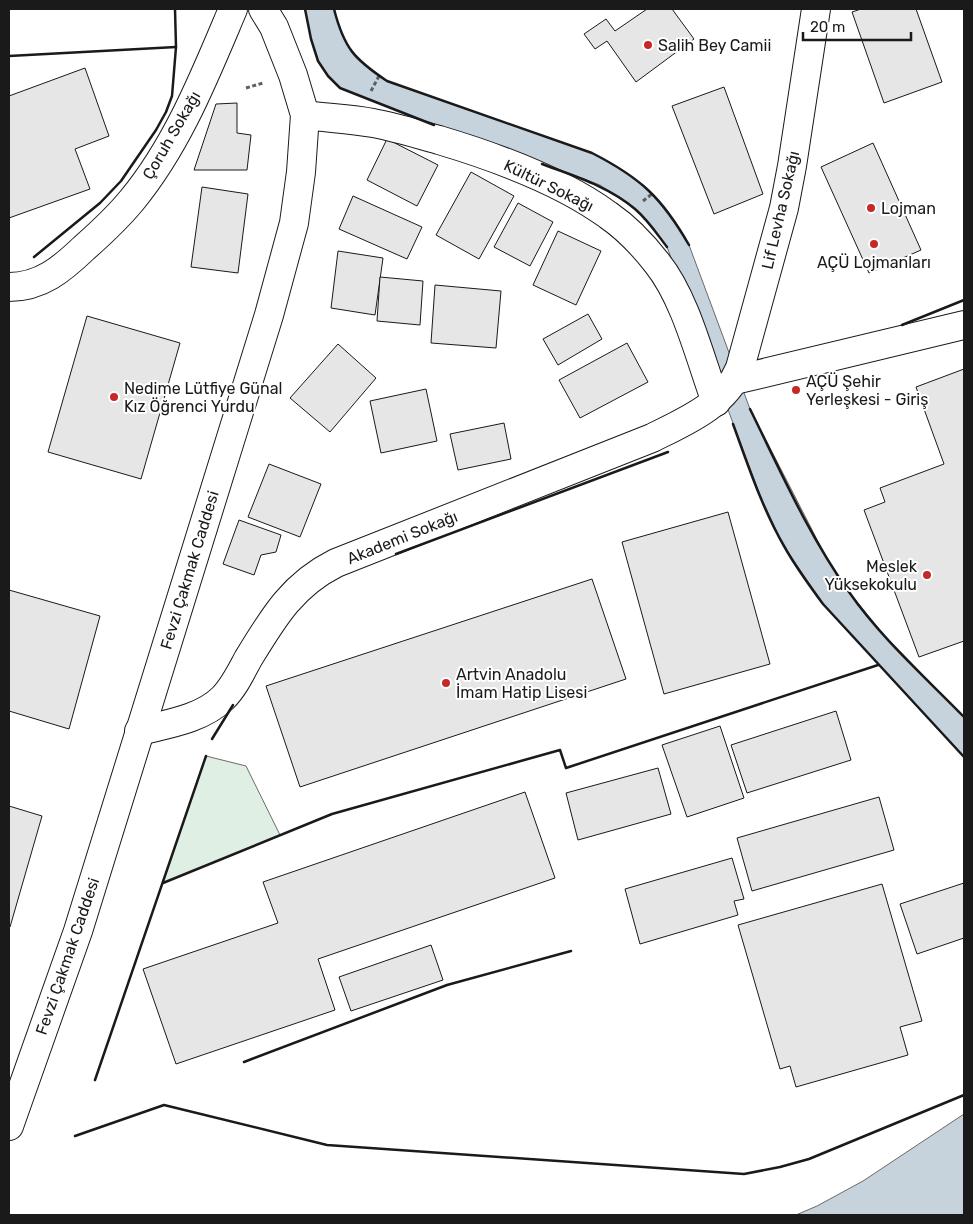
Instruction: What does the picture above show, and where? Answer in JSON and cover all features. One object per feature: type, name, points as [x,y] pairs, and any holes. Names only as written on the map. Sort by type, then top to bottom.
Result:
[{"type":"street","name":"Çoruh Sokağı","points":[[9,287],[23,287],[39,282],[65,266],[105,229],[132,200],[179,129],[233,9]]},
{"type":"street","name":"Fevzi Çakmak Caddesi","points":[[9,1126],[78,931],[282,268],[294,223],[301,172],[305,115],[291,70],[264,9]]},
{"type":"street","name":"Lif Levha Sokağı","points":[[716,402],[735,380],[740,368],[784,208],[816,9]]},
{"type":"street","name":"Kültür Sokağı","points":[[305,115],[373,123],[468,149],[521,169],[582,197],[610,216],[633,236],[658,264],[673,289],[685,315],[716,402]]},
{"type":"street","points":[[735,380],[964,324]]},
{"type":"street","name":"Akademi Sokağı","points":[[139,731],[190,717],[205,711],[223,698],[235,683],[278,610],[294,592],[319,571],[652,438],[716,402]]},
{"type":"green space","points":[[206,756],[246,766],[280,835],[163,883]]},
{"type":"shaded area","points":[[305,9],[334,9],[346,43],[358,59],[387,81],[592,153],[613,164],[645,186],[663,205],[689,245],[750,409],[825,555],[849,592],[884,635],[964,717],[964,757],[823,604],[783,545],[760,495],[667,247],[646,220],[634,208],[600,185],[400,112],[340,88],[328,76],[318,61]]},
{"type":"shaded area","points":[[964,1114],[964,1215],[796,1215],[863,1181]]},
{"type":"building","name":"Salih Bey Camii","points":[[647,9],[672,9],[694,39],[636,82],[607,41],[595,49],[584,34],[606,19],[615,31]]},
{"type":"building","points":[[861,9],[916,9],[942,82],[884,103],[852,12]]},
{"type":"building","points":[[85,68],[109,136],[75,149],[90,189],[9,218],[9,96]]},
{"type":"building","points":[[724,87],[763,194],[714,214],[672,106]]},
{"type":"building","points":[[237,103],[237,133],[251,135],[247,170],[194,170],[216,104]]},
{"type":"building","points":[[387,139],[438,165],[417,206],[367,180]]},
{"type":"building","name":"Lojman","points":[[873,143],[921,250],[869,273],[821,167]]},
{"type":"building","points":[[471,172],[514,196],[479,259],[436,235]]},
{"type":"building","points":[[202,187],[248,194],[238,273],[191,267]]},
{"type":"building","points":[[353,196],[422,227],[407,259],[339,229]]},
{"type":"building","points":[[518,203],[553,222],[530,266],[494,247]]},
{"type":"building","points":[[558,231],[601,251],[576,305],[533,285]]},
{"type":"building","points":[[338,251],[383,258],[375,315],[331,308]]},
{"type":"building","points":[[380,277],[423,281],[420,325],[377,321]]},
{"type":"building","points":[[435,285],[501,291],[496,348],[431,343]]},
{"type":"building","points":[[588,314],[602,339],[558,365],[543,339]]},
{"type":"building","name":"Nedime Lütfiye Günal Kız Öğrenci Yurdu","points":[[87,316],[180,343],[141,479],[48,452]]},
{"type":"building","points":[[627,343],[648,382],[580,418],[559,380]]},
{"type":"building","points":[[338,344],[376,378],[330,432],[290,398]]},
{"type":"building","name":"Meslek Yüksekokulu","points":[[964,369],[964,641],[919,657],[864,510],[885,502],[880,488],[944,464],[916,387]]},
{"type":"building","points":[[426,389],[437,441],[381,453],[370,401]]},
{"type":"building","points":[[504,423],[511,459],[458,470],[450,434]]},
{"type":"building","points":[[269,464],[321,484],[300,537],[248,517]]},
{"type":"building","points":[[728,512],[770,664],[664,694],[622,542]]},
{"type":"building","points":[[239,520],[281,535],[276,552],[261,555],[254,575],[223,564]]},
{"type":"building","name":"Artvin Anadolu İmam Hatip Lisesi","points":[[592,579],[626,679],[300,787],[266,686]]},
{"type":"building","points":[[9,590],[100,616],[69,729],[9,711]]},
{"type":"building","points":[[836,711],[851,760],[747,793],[731,745]]},
{"type":"building","points":[[720,726],[744,798],[687,817],[662,745]]},
{"type":"building","points":[[658,768],[671,814],[578,840],[566,793]]},
{"type":"building","points":[[525,792],[555,878],[318,959],[335,1010],[176,1064],[143,969],[278,923],[263,882]]},
{"type":"building","points":[[879,797],[894,850],[752,891],[737,838]]},
{"type":"building","points":[[9,806],[42,816],[10,927],[9,926]]},
{"type":"building","points":[[732,858],[744,899],[734,901],[738,915],[640,944],[625,889]]},
{"type":"building","points":[[964,883],[964,938],[917,954],[900,904]]},
{"type":"building","points":[[882,884],[922,1021],[900,1027],[908,1055],[796,1087],[790,1066],[780,1069],[738,925]]},
{"type":"building","points":[[431,945],[443,980],[351,1011],[339,977]]},
{"type":"wall","points":[[34,257],[100,203],[121,181],[156,130],[172,96],[176,47],[175,9]]},
{"type":"wall","points":[[305,9],[318,61],[328,76],[340,88],[434,125]]},
{"type":"wall","points":[[334,9],[346,43],[358,59],[387,81],[592,153],[609,162],[624,171],[649,191],[669,214],[689,245]]},
{"type":"wall","points":[[9,56],[176,47]]},
{"type":"wall","points":[[542,164],[590,182],[625,201],[644,218],[667,247]]},
{"type":"wall","points":[[902,325],[964,300]]},
{"type":"wall","points":[[750,409],[808,526],[834,571],[889,641],[964,717]]},
{"type":"wall","points":[[733,424],[769,517],[802,575],[823,604],[964,757]]},
{"type":"wall","points":[[396,554],[668,452]]},
{"type":"wall","points":[[163,883],[332,814],[560,750],[566,768],[878,665]]},
{"type":"wall","points":[[212,739],[233,705]]},
{"type":"wall","points":[[95,1080],[206,756]]},
{"type":"wall","points":[[244,1062],[447,985],[571,951]]},
{"type":"wall","points":[[75,1136],[164,1105],[327,1145],[744,1174],[809,1159],[964,1095]]},
{"type":"place","name":"Salih Bey Camii","points":[[648,45]]},
{"type":"place","name":"Lojman","points":[[871,208]]},
{"type":"place","name":"AÇÜ Lojmanları","points":[[874,244]]},
{"type":"place","name":"AÇÜ Şehir Yerleşkesi - Giriş","points":[[796,390]]},
{"type":"place","name":"Nedime Lütfiye Günal Kız Öğrenci Yurdu","points":[[114,397]]},
{"type":"place","name":"Meslek Yüksekokulu","points":[[927,575]]},
{"type":"place","name":"Artvin Anadolu İmam Hatip Lisesi","points":[[446,683]]}]
